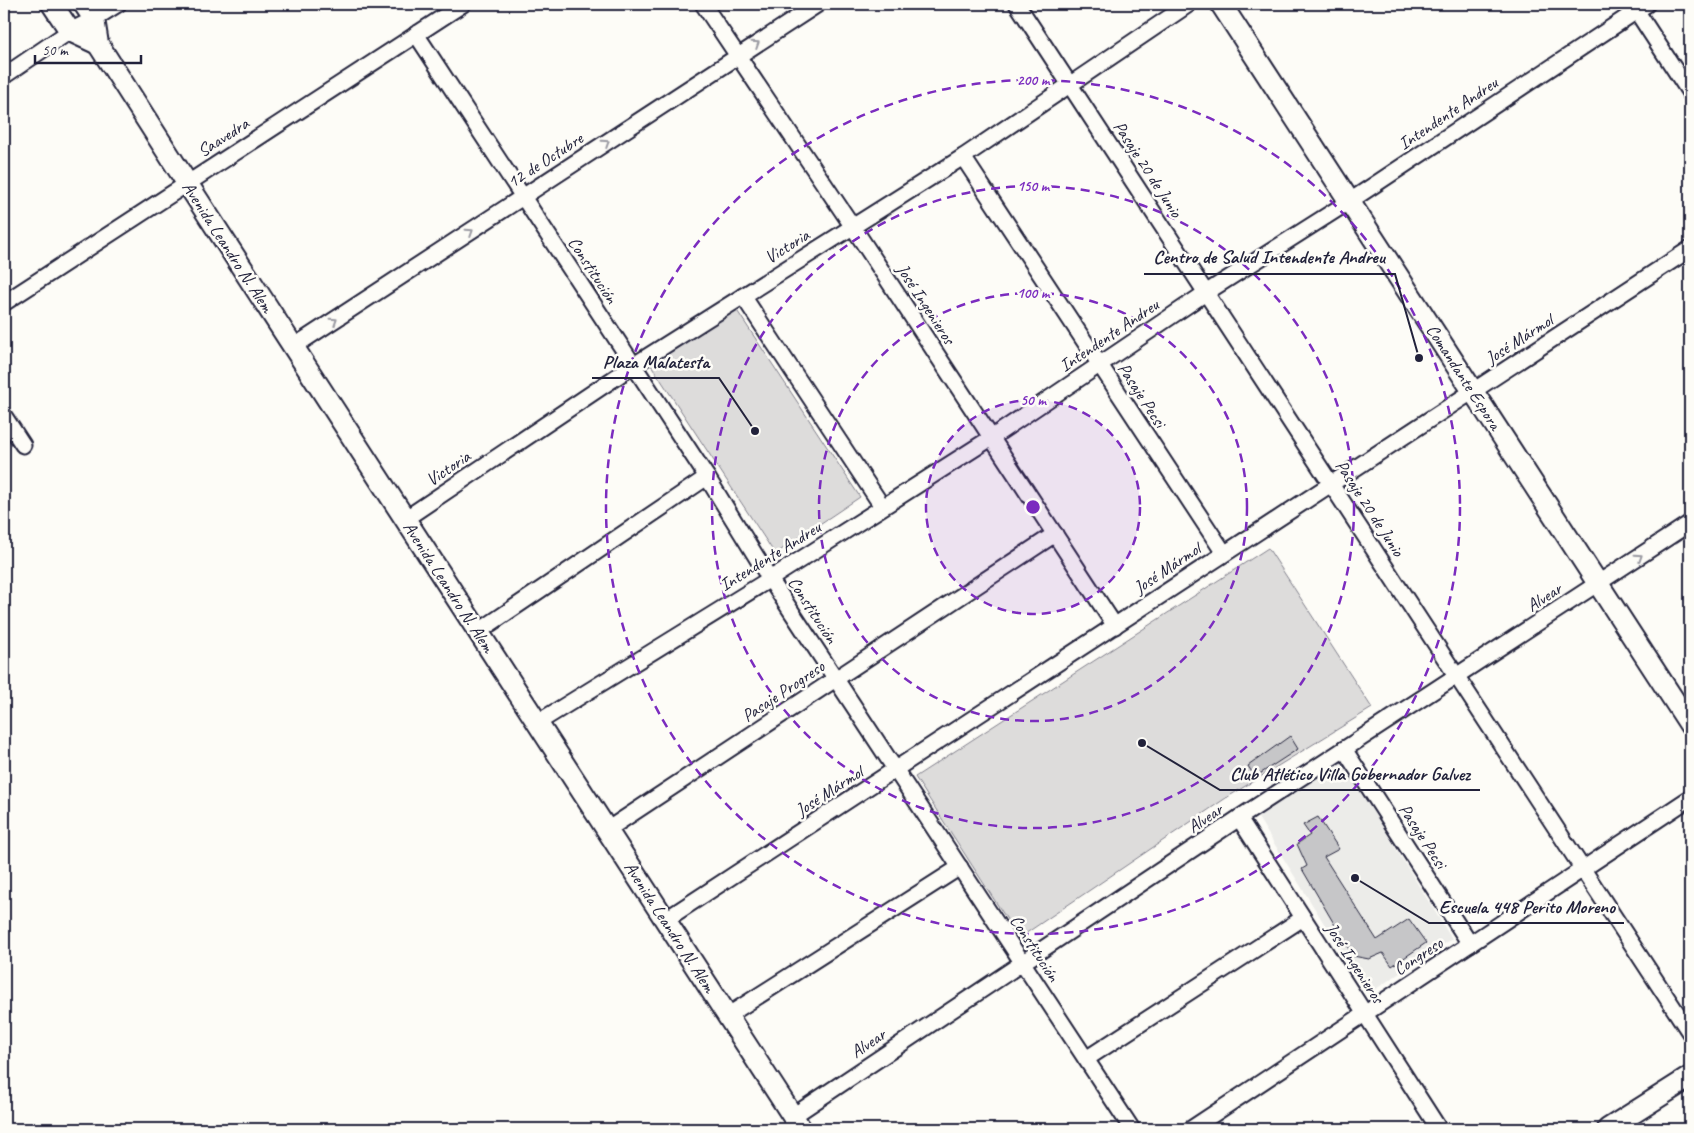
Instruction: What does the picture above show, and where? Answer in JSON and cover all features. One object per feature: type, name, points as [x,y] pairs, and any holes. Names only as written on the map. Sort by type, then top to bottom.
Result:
[{"type":"street","points":[[52,4],[70,31],[98,44]]},
{"type":"street","points":[[4,76],[70,31],[89,12],[118,4]]},
{"type":"street","name":"Saavedra","points":[[4,303],[463,4]]},
{"type":"street","name":"José Ingenieros","points":[[704,4],[853,227],[1114,626]]},
{"type":"street","name":"12 de Octubre","points":[[293,348],[818,4]]},
{"type":"street","name":"Pasaje 20 de Junio","points":[[1017,4],[1690,1033]]},
{"type":"street","name":"Victoria","points":[[404,519],[634,365],[963,157],[1189,4]]},
{"type":"street","name":"Comandante Espora","points":[[1221,4],[1690,725]]},
{"type":"street","points":[[1638,6],[1690,93]]},
{"type":"street","name":"Intendente Andreu","points":[[538,723],[770,579],[991,438],[1207,292],[1350,201],[1638,6]]},
{"type":"street","name":"Avenida Leandro N. Alem","points":[[89,12],[98,44],[186,184],[797,1122]]},
{"type":"street","name":"Constitución","points":[[416,34],[707,477],[770,579],[1132,1129]]},
{"type":"street","name":"Pasaje Pecsi","points":[[963,157],[1224,553]]},
{"type":"street","name":"José Mármol","points":[[665,920],[1690,249]]},
{"type":"street","points":[[743,296],[882,506]]},
{"type":"street","points":[[4,416],[23,445]]},
{"type":"street","points":[[478,632],[707,477]]},
{"type":"street","name":"Alvear","points":[[797,1122],[1022,962],[1690,523]]},
{"type":"street","name":"Pasaje Progreso","points":[[607,830],[1055,534]]},
{"type":"street","name":"Pasaje Pecsi","points":[[1344,749],[1470,944]]},
{"type":"street","name":"Congreso","points":[[1191,1129],[1690,798]]},
{"type":"street","name":"José Ingenieros","points":[[1239,818],[1439,1129]]},
{"type":"street","points":[[728,1016],[960,867]]},
{"type":"street","points":[[1086,1059],[1303,918]]},
{"type":"street","points":[[1608,1129],[1690,1077]]},
{"type":"shaded area","points":[[736,309],[860,497],[775,554],[651,365]]},
{"type":"shaded area","points":[[1268,548],[1372,708],[1226,798],[1019,938],[915,777]]},
{"type":"shaded area","points":[[1342,762],[1452,939],[1368,994],[1257,816]]},
{"type":"building","points":[[1290,736],[1298,749],[1255,777],[1248,766]]},
{"type":"building","points":[[1318,817],[1339,849],[1324,857],[1377,940],[1409,919],[1426,943],[1392,966],[1383,953],[1369,959],[1353,956],[1302,869],[1307,866],[1297,844],[1310,835],[1303,825]]},
{"type":"place","name":"Centro de Salud Intendente Andreu","points":[[1419,358]]},
{"type":"place","name":"Plaza Malatesta","points":[[755,431]]},
{"type":"place","name":"Club Atlético Villa Gobernador Galvez","points":[[1142,743]]},
{"type":"place","name":"Escuela 448 Perito Moreno","points":[[1355,878]]}]
